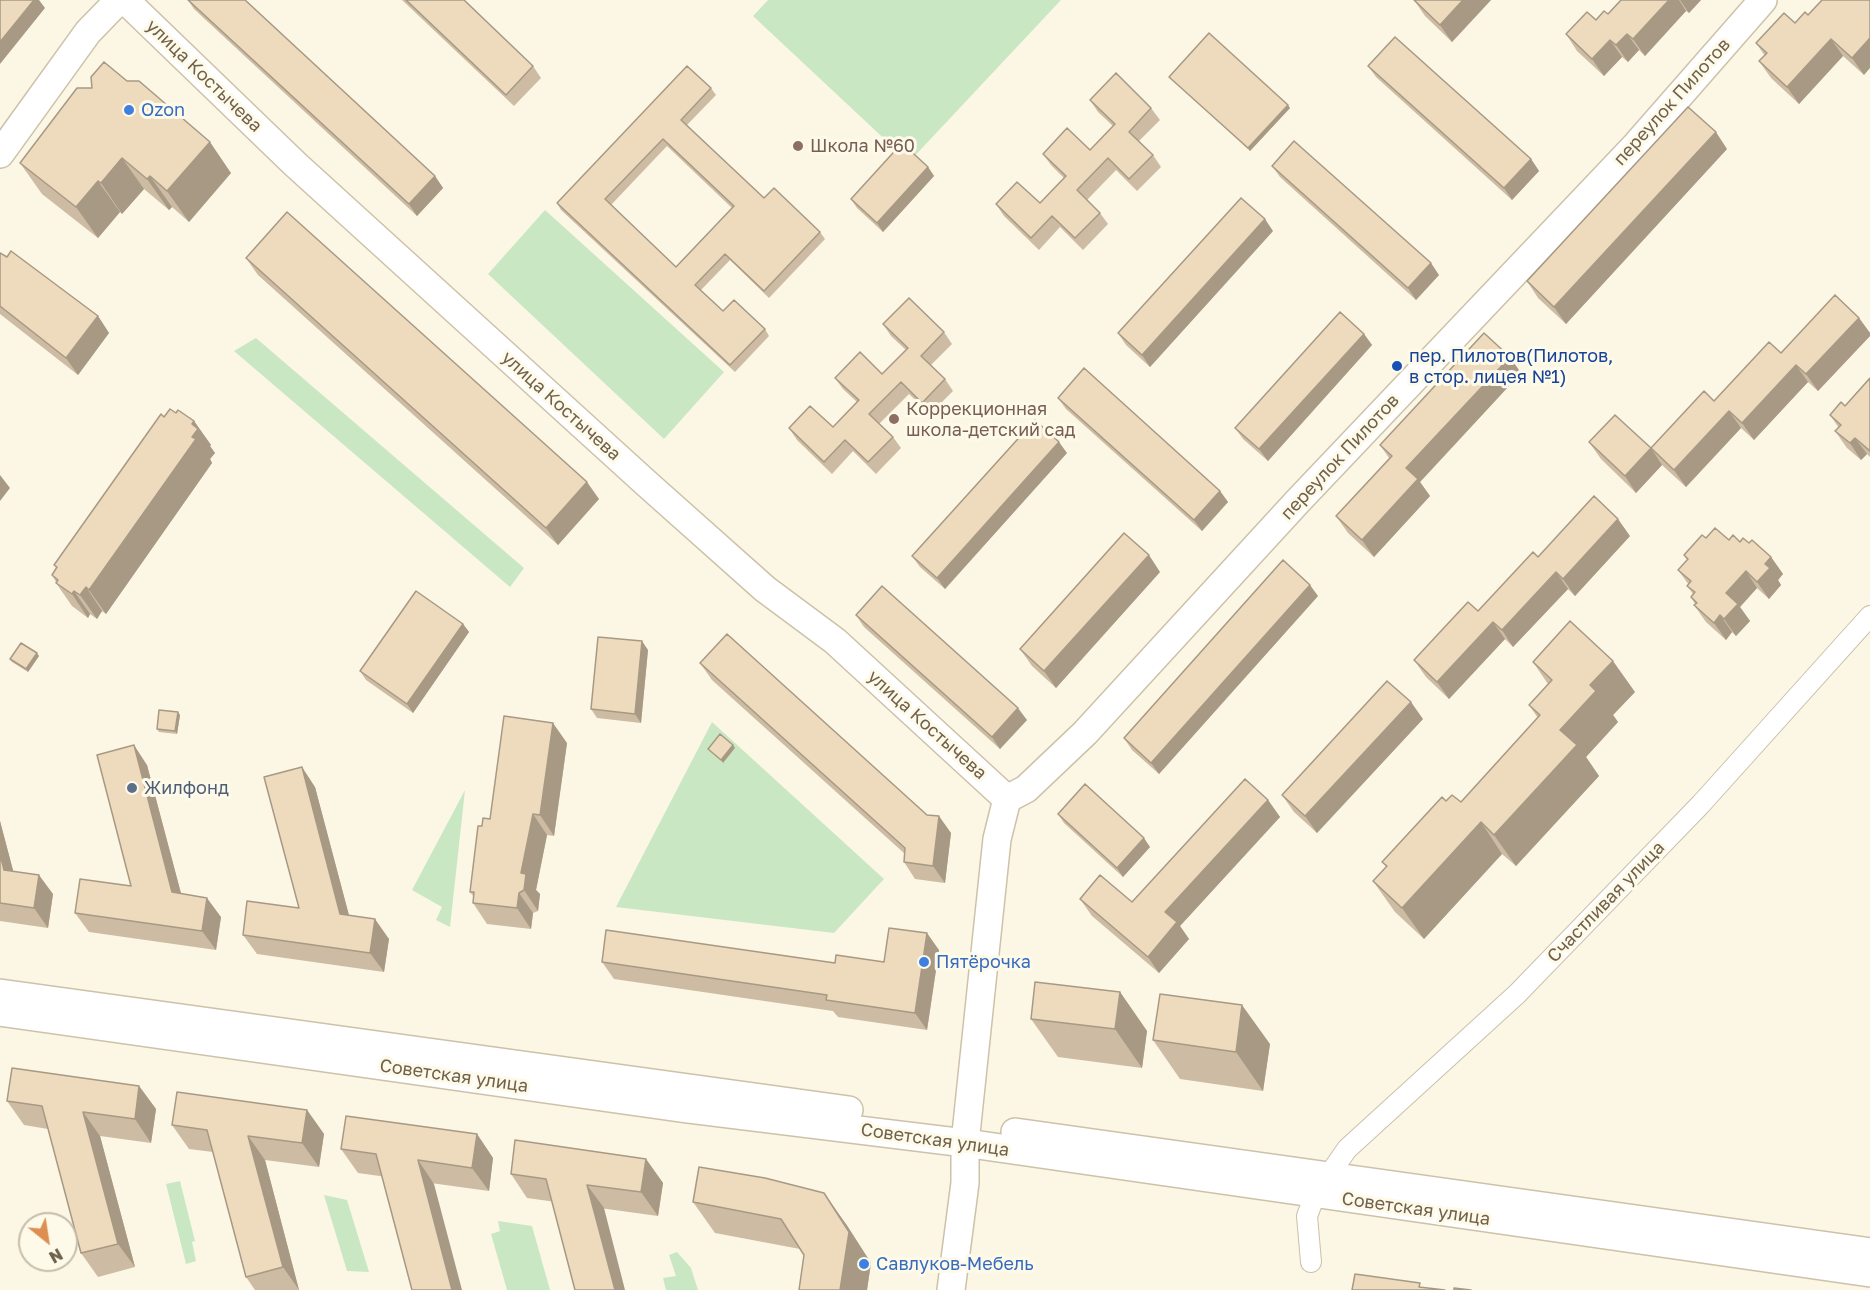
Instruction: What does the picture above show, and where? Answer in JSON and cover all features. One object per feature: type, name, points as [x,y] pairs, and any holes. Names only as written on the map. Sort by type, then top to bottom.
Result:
[{"type":"main road","points":[[0,154],[88,32],[119,0]]},
{"type":"main road","name":"улица Костычева","points":[[125,0],[295,164],[645,483],[765,589],[835,641],[1007,799]]},
{"type":"main road","name":"переулок Пилотов","points":[[1007,799],[1026,789],[1085,733],[1322,476],[1637,144],[1763,0]]},
{"type":"main road","points":[[951,1290],[965,1183],[966,1134],[997,839],[1007,799]]},
{"type":"main road","name":"Советская улица","points":[[0,993],[1322,1185],[1870,1273]]},
{"type":"main road","name":"Советская улица","points":[[0,1012],[687,1109],[966,1134]]},
{"type":"main road","name":"Советская улица","points":[[1322,1185],[1870,1252]]},
{"type":"street","name":"Счастливая улица","points":[[1311,1262],[1307,1216],[1322,1185],[1347,1149],[1517,994],[1685,821],[1870,616]]},
{"type":"green space","points":[[768,0],[1061,0],[909,162],[753,16]]},
{"type":"green space","points":[[545,210],[724,372],[664,439],[488,274]]},
{"type":"green space","points":[[256,338],[524,568],[510,587],[234,351]]},
{"type":"green space","points":[[712,722],[884,879],[834,933],[616,907]]},
{"type":"green space","points":[[465,790],[450,927],[436,920],[442,907],[412,890]]},
{"type":"green space","points":[[180,1181],[195,1241],[192,1242],[196,1261],[186,1264],[166,1184]]},
{"type":"green space","points":[[324,1195],[347,1200],[369,1272],[347,1271]]},
{"type":"green space","points":[[498,1221],[532,1226],[550,1290],[507,1290],[491,1234],[500,1231]]},
{"type":"green space","points":[[677,1252],[691,1268],[698,1290],[666,1290],[663,1278],[676,1276],[669,1255]]},
{"type":"building","points":[[0,0],[34,0],[0,42]]},
{"type":"building","points":[[188,0],[245,0],[435,176],[409,204]]},
{"type":"building","points":[[406,0],[464,0],[533,66],[506,95]]},
{"type":"building","points":[[1414,0],[1463,0],[1440,25]]},
{"type":"building","points":[[1621,0],[1669,0],[1633,39],[1627,34],[1616,45],[1610,40],[1592,59],[1566,34],[1587,12],[1596,20],[1604,11],[1608,14]]},
{"type":"building","points":[[1822,0],[1870,0],[1870,38],[1852,58],[1831,39],[1787,87],[1759,61],[1767,53],[1756,43],[1784,13],[1795,23],[1805,12],[1808,15]]},
{"type":"building","points":[[1209,33],[1288,105],[1248,148],[1169,77]]},
{"type":"building","points":[[1395,37],[1531,159],[1504,188],[1368,66]]},
{"type":"building","points":[[104,62],[127,81],[139,81],[210,142],[167,191],[150,176],[147,179],[122,158],[101,183],[98,181],[76,207],[20,163],[77,88],[92,88],[91,77]]},
{"type":"building","points":[[687,66],[711,88],[681,120],[764,198],[774,188],[820,232],[764,291],[725,254],[695,285],[723,311],[734,300],[765,329],[730,365],[557,203]],"holes":[[[663,139],[734,206],[676,267],[605,199]]]},
{"type":"building","points":[[1116,73],[1151,108],[1129,132],[1153,155],[1129,179],[1108,158],[1077,190],[1100,213],[1075,238],[1052,216],[1031,238],[996,204],[1017,182],[1040,203],[1066,176],[1043,154],[1067,128],[1090,150],[1115,124],[1090,100]]},
{"type":"building","points":[[1688,107],[1716,132],[1554,307],[1527,281]]},
{"type":"building","points":[[1294,141],[1431,263],[1408,288],[1272,166]]},
{"type":"building","points":[[902,143],[928,167],[877,223],[851,199]]},
{"type":"building","points":[[1241,198],[1265,219],[1142,355],[1118,333]]},
{"type":"building","points":[[287,212],[587,482],[546,528],[246,258]]},
{"type":"building","points":[[11,251],[98,316],[66,358],[0,306],[0,253],[7,257]]},
{"type":"building","points":[[1835,295],[1859,318],[1806,374],[1796,365],[1742,423],[1729,411],[1674,470],[1651,448],[1704,391],[1714,401],[1769,342],[1781,353]]},
{"type":"building","points":[[909,298],[944,332],[921,356],[945,379],[922,403],[901,382],[869,414],[893,437],[868,462],[845,440],[824,462],[789,428],[810,406],[833,427],[859,400],[835,378],[860,352],[882,374],[908,348],[883,324]]},
{"type":"building","points":[[1340,312],[1364,334],[1259,449],[1235,428]]},
{"type":"building","points":[[1484,333],[1510,357],[1406,468],[1418,479],[1362,540],[1336,516],[1392,456],[1380,445]]},
{"type":"building","points":[[1084,368],[1220,491],[1194,520],[1058,398]]},
{"type":"building","points":[[1870,378],[1870,451],[1855,438],[1850,443],[1835,431],[1841,425],[1830,415],[1841,402],[1845,406]]},
{"type":"building","points":[[170,409],[176,413],[178,410],[194,421],[192,424],[198,429],[192,437],[196,439],[89,590],[86,587],[80,595],[74,591],[72,594],[56,583],[58,580],[52,575],[57,567],[54,565],[161,414],[164,417]]},
{"type":"building","points":[[1615,415],[1651,448],[1625,476],[1589,442]]},
{"type":"building","points":[[1035,420],[1059,442],[937,578],[912,556]]},
{"type":"building","points":[[1594,496],[1618,519],[1563,579],[1556,572],[1502,630],[1493,622],[1437,682],[1414,660],[1468,602],[1478,611],[1533,552],[1538,557]]},
{"type":"building","points":[[1715,528],[1729,540],[1733,535],[1740,542],[1743,538],[1749,543],[1752,540],[1771,557],[1765,564],[1770,568],[1757,582],[1746,571],[1726,593],[1738,604],[1724,619],[1720,615],[1714,623],[1694,605],[1697,603],[1691,597],[1695,592],[1687,586],[1691,581],[1678,570],[1688,559],[1684,555],[1702,535],[1706,538]]},
{"type":"building","points":[[1124,533],[1149,555],[1044,671],[1020,649]]},
{"type":"building","points":[[1283,560],[1310,585],[1151,763],[1124,738]]},
{"type":"building","points":[[882,586],[1018,708],[992,737],[856,615]]},
{"type":"building","points":[[416,591],[463,624],[407,704],[360,671]]},
{"type":"building","points":[[1570,621],[1613,661],[1590,685],[1596,691],[1560,730],[1577,745],[1494,835],[1481,822],[1402,908],[1373,881],[1387,866],[1382,862],[1442,797],[1446,801],[1452,795],[1461,802],[1540,715],[1529,705],[1552,680],[1533,662]]},
{"type":"building","points":[[727,634],[927,815],[939,816],[933,866],[904,862],[905,848],[700,663]]},
{"type":"building","points":[[598,637],[642,641],[635,714],[591,709]]},
{"type":"building","points":[[21,643],[37,653],[26,669],[10,659]]},
{"type":"building","points":[[1387,681],[1411,702],[1305,816],[1282,795]]},
{"type":"building","points":[[159,710],[178,712],[175,731],[157,729]]},
{"type":"building","points":[[504,716],[553,723],[540,815],[533,814],[521,873],[526,874],[524,890],[519,893],[517,908],[473,903],[474,892],[470,892],[478,826],[482,826],[483,818],[490,819]]},
{"type":"building","points":[[720,734],[733,745],[721,760],[708,749]]},
{"type":"building","points":[[134,745],[172,892],[207,898],[202,931],[75,913],[80,879],[131,886],[97,755]]},
{"type":"building","points":[[302,767],[340,914],[375,919],[370,953],[243,935],[247,901],[299,908],[264,777]]},
{"type":"building","points":[[1245,779],[1268,800],[1165,912],[1177,922],[1148,957],[1080,899],[1100,875],[1132,902]]},
{"type":"building","points":[[1085,784],[1144,838],[1117,868],[1058,814]]},
{"type":"building","points":[[0,854],[4,870],[39,875],[34,908],[0,903]]},
{"type":"building","points":[[889,928],[927,933],[915,1013],[826,1000],[827,995],[602,962],[606,930],[835,963],[836,955],[884,962]]},
{"type":"building","points":[[1035,982],[1120,992],[1115,1029],[1031,1019]]},
{"type":"building","points":[[1160,994],[1242,1005],[1236,1052],[1153,1040]]},
{"type":"building","points":[[12,1068],[139,1086],[135,1119],[83,1112],[118,1244],[81,1253],[78,1242],[78,1212],[70,1212],[42,1106],[7,1101]]},
{"type":"building","points":[[177,1092],[307,1110],[302,1143],[248,1136],[283,1267],[246,1277],[207,1130],[172,1125]]},
{"type":"building","points":[[346,1116],[477,1134],[472,1168],[418,1160],[452,1290],[412,1290],[376,1154],[341,1149]]},
{"type":"building","points":[[515,1140],[646,1159],[641,1192],[587,1185],[615,1290],[575,1290],[546,1179],[511,1174]]},
{"type":"building","points":[[699,1167],[765,1178],[824,1193],[849,1232],[840,1290],[799,1290],[804,1255],[781,1219],[693,1202]]},
{"type":"building","points":[[1355,1274],[1420,1283],[1419,1287],[1445,1290],[1352,1290]]},
{"type":"place","name":"Ozon","points":[[129,110]]},
{"type":"place","name":"Школа №60","points":[[798,146]]},
{"type":"place","name":"пер. Пилотов(Пилотов, в стор. лицея №1)","points":[[1397,366]]},
{"type":"place","name":"Коррекционная школа-детский сад","points":[[894,419]]},
{"type":"place","name":"Жилфонд","points":[[132,788]]},
{"type":"place","name":"Пятёрочка","points":[[924,962]]},
{"type":"place","name":"Савлуков-Мебель","points":[[864,1264]]}]
